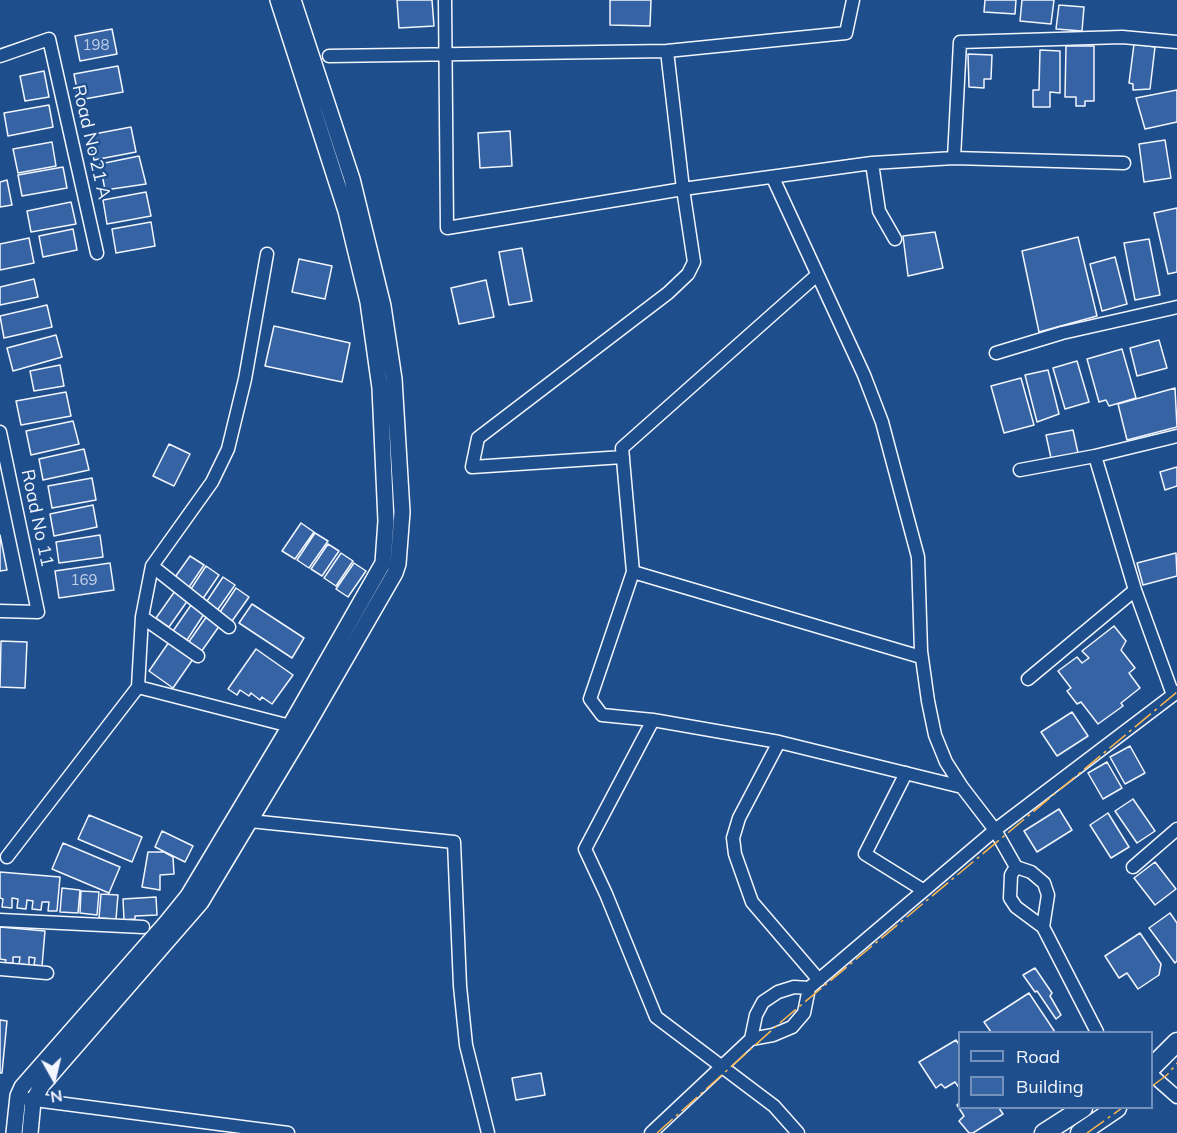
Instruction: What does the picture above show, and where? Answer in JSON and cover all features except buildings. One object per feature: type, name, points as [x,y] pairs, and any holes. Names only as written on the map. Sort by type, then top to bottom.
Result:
[{"type":"main road","points":[[1153,1066],[1177,1042]]},
{"type":"main road","points":[[1044,1133],[1080,1109]]},
{"type":"main road","points":[[1080,1133],[1114,1109]]},
{"type":"street","points":[[30,1133],[33,1101],[42,1085],[201,902],[250,821],[379,574],[385,550],[386,521],[380,388],[369,302],[346,211],[278,0]]},
{"type":"street","points":[[14,1133],[18,1096],[31,1075],[110,988],[188,896],[298,728],[395,573],[400,552],[402,512],[394,379],[383,306],[352,179],[293,0]]},
{"type":"street","points":[[445,0],[447,228],[683,189],[872,163],[954,158],[1124,163]]},
{"type":"street","points":[[329,56],[668,51],[846,33],[853,0]]},
{"type":"street","points":[[954,158],[960,42],[1122,37],[1177,42]]},
{"type":"street","name":"Road No 21 A","points":[[0,56],[49,39],[97,253]]},
{"type":"street","points":[[623,457],[472,466],[478,438],[668,293],[688,274],[694,262],[683,189],[668,51]]},
{"type":"street","points":[[872,163],[879,211],[895,239]]},
{"type":"street","points":[[773,178],[864,375],[882,422],[918,557],[921,657],[935,735],[946,762],[994,830],[1016,867],[1031,872],[1044,882],[1048,895],[1042,927]]},
{"type":"street","points":[[7,857],[138,687],[142,617],[152,566],[212,482],[228,449],[246,379],[267,254]]},
{"type":"street","points":[[817,275],[622,448],[633,572],[590,699],[602,715],[653,720],[779,742],[962,787]]},
{"type":"street","points":[[996,353],[1062,333],[1177,307]]},
{"type":"street","name":"Road No 11","points":[[0,432],[1,446],[38,612],[0,611]]},
{"type":"street","points":[[1020,470],[1095,456],[1177,436]]},
{"type":"street","points":[[651,1133],[751,1039],[773,1035],[792,1027],[804,1013],[814,984],[994,830],[1175,694],[1136,590],[1095,456]]},
{"type":"street","points":[[152,566],[229,627]]},
{"type":"street","points":[[633,572],[921,657]]},
{"type":"street","points":[[1028,678],[1136,590]]},
{"type":"street","points":[[142,617],[198,656]]},
{"type":"street","points":[[138,687],[298,728]]},
{"type":"street","points":[[653,720],[585,849],[606,894],[656,1017],[774,1106],[798,1133]]},
{"type":"street","points":[[779,742],[739,818],[734,838],[735,854],[752,902],[814,984]]},
{"type":"street","points":[[906,773],[865,854],[923,891]]},
{"type":"street","points":[[250,821],[454,842],[460,986],[466,1045],[488,1133]]},
{"type":"street","points":[[1133,867],[1177,829]]},
{"type":"street","points":[[1016,867],[1011,875],[1010,898],[1027,917],[1042,927],[1096,1031]]},
{"type":"street","points":[[0,920],[144,927]]},
{"type":"street","points":[[0,969],[46,973]]},
{"type":"street","points":[[751,1039],[756,1015],[763,1002],[778,992],[814,984]]},
{"type":"street","points":[[1153,1077],[1177,1097]]},
{"type":"street","points":[[18,1096],[33,1101],[288,1133]]},
{"type":"power","points":[[657,1133],[782,1021],[1177,692]]},
{"type":"power","points":[[1153,1085],[1167,1075],[1177,1063]]},
{"type":"power","points":[[1087,1133],[1121,1109]]}]
